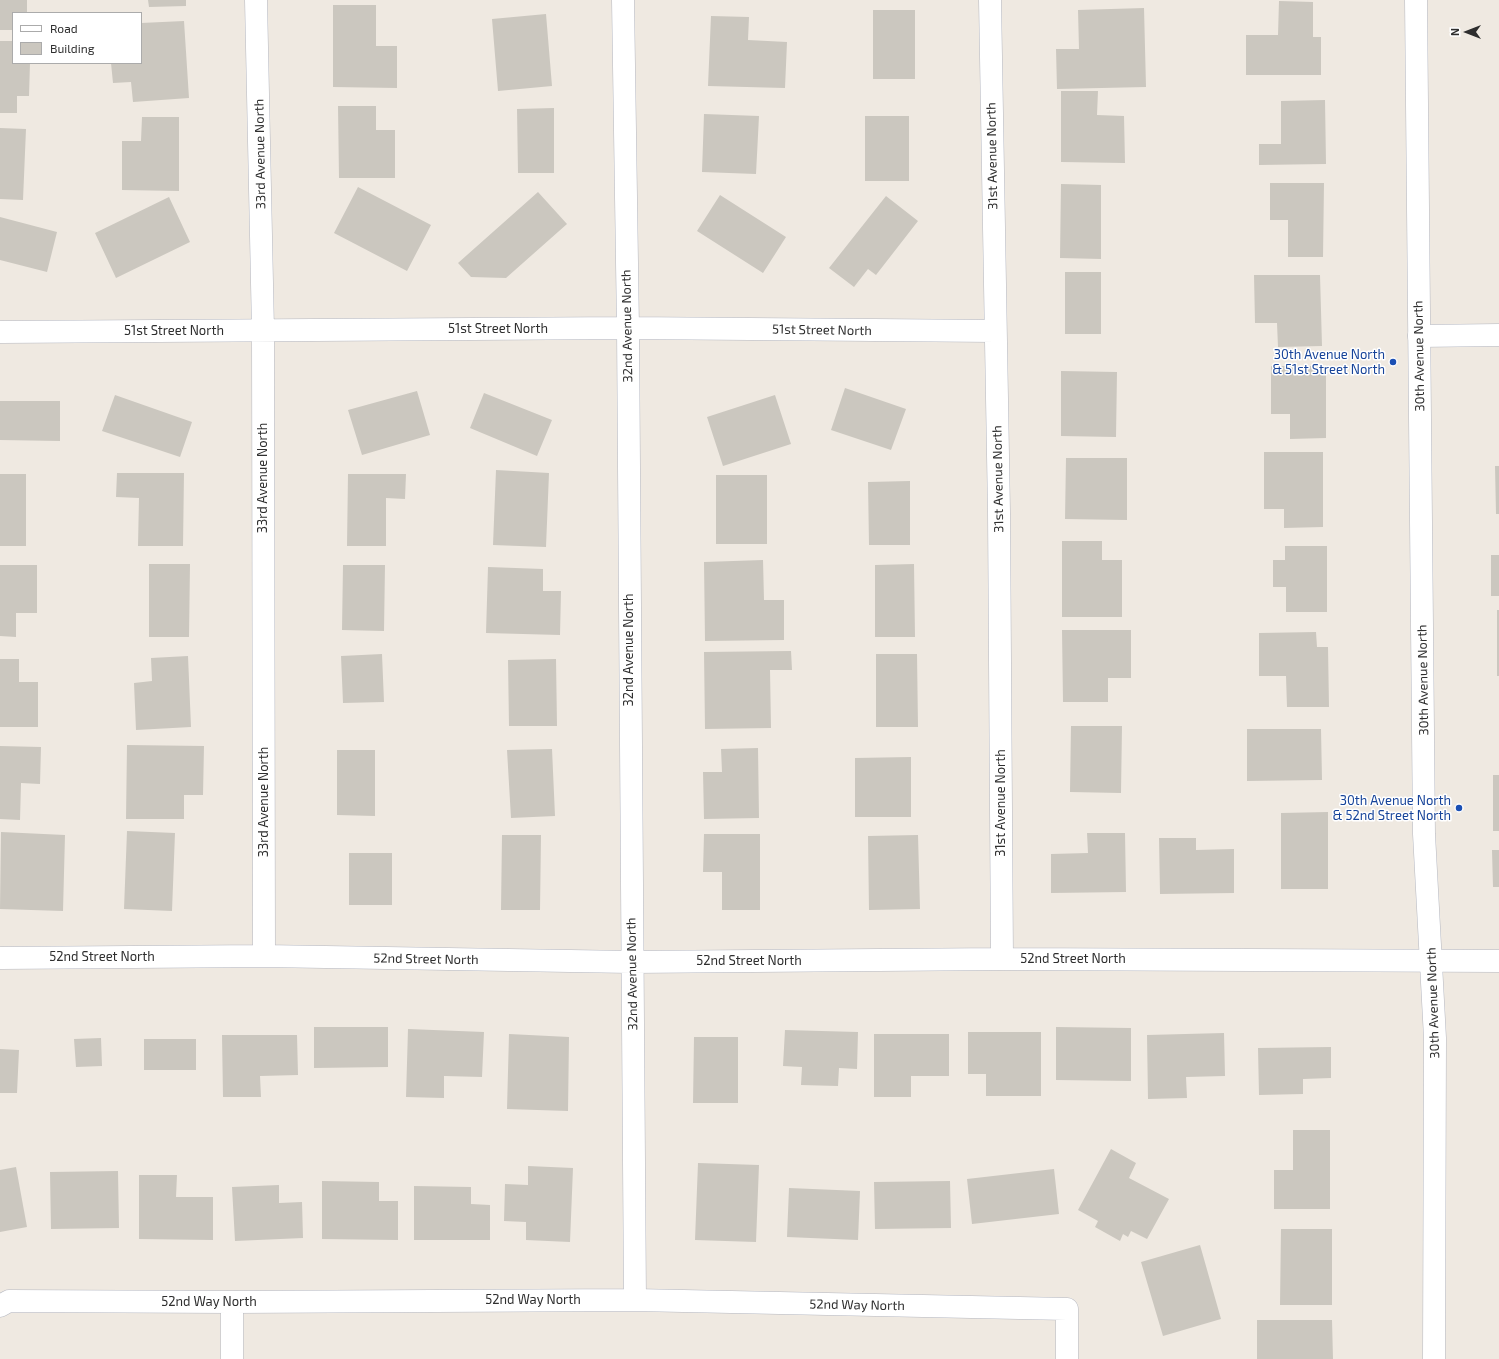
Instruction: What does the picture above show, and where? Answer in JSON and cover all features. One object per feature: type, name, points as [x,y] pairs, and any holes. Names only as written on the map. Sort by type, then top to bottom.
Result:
[{"type":"street","name":"33rd Avenue North","points":[[256,0],[263,330],[264,956]]},
{"type":"street","name":"32nd Avenue North","points":[[623,0],[628,328],[631,962],[635,1300]]},
{"type":"street","name":"31st Avenue North","points":[[990,0],[999,528],[1002,959]]},
{"type":"street","name":"30th Avenue North","points":[[1416,0],[1424,834],[1432,960],[1435,1038],[1434,1359]]},
{"type":"street","name":"51st Street North","points":[[0,332],[628,328],[995,331]]},
{"type":"street","points":[[1419,336],[1499,335]]},
{"type":"street","name":"52nd Street North","points":[[0,958],[264,956],[631,962],[1002,959],[1499,961]]},
{"type":"street","name":"52nd Way North","points":[[0,1306],[9,1301],[232,1302],[635,1300],[1067,1309],[1067,1359]]},
{"type":"street","points":[[232,1302],[232,1359]]},
{"type":"building","points":[[0,0],[27,0],[27,12],[12,12],[12,30],[0,30]]},
{"type":"building","points":[[148,0],[186,0],[186,6],[149,7]]},
{"type":"building","points":[[1279,1],[1313,2],[1313,37],[1321,37],[1321,75],[1246,75],[1246,35],[1278,35]]},
{"type":"building","points":[[333,5],[376,5],[376,46],[397,46],[397,88],[333,87]]},
{"type":"building","points":[[1144,8],[1146,87],[1057,89],[1056,49],[1079,49],[1078,10]]},
{"type":"building","points":[[873,10],[915,10],[915,79],[873,79]]},
{"type":"building","points":[[546,14],[552,86],[498,91],[492,19]]},
{"type":"building","points":[[711,16],[749,17],[748,40],[787,42],[785,88],[708,86]]},
{"type":"building","points":[[184,21],[189,98],[133,102],[131,82],[113,83],[111,64],[142,64],[142,23]]},
{"type":"building","points":[[0,41],[12,41],[12,64],[30,64],[29,96],[17,96],[17,113],[0,113]]},
{"type":"building","points":[[1061,91],[1098,91],[1097,115],[1124,116],[1125,163],[1061,162]]},
{"type":"building","points":[[1325,100],[1326,164],[1259,165],[1259,144],[1281,144],[1281,101]]},
{"type":"building","points":[[338,106],[376,106],[376,130],[395,130],[395,178],[339,178]]},
{"type":"building","points":[[554,108],[554,173],[518,173],[517,109]]},
{"type":"building","points":[[704,114],[759,116],[756,174],[702,172]]},
{"type":"building","points":[[865,116],[909,116],[909,181],[865,181]]},
{"type":"building","points":[[142,117],[179,117],[179,191],[122,190],[122,141],[141,141]]},
{"type":"building","points":[[0,128],[26,129],[23,200],[0,199]]},
{"type":"building","points":[[1270,183],[1324,183],[1323,257],[1288,257],[1288,220],[1270,220]]},
{"type":"building","points":[[1061,184],[1101,185],[1101,259],[1060,258]]},
{"type":"building","points":[[358,187],[431,225],[407,271],[334,233]]},
{"type":"building","points":[[538,192],[567,224],[506,278],[471,277],[458,263]]},
{"type":"building","points":[[720,195],[786,237],[763,273],[697,231]]},
{"type":"building","points":[[886,196],[918,221],[876,275],[868,269],[854,287],[829,268]]},
{"type":"building","points":[[169,197],[190,242],[116,278],[95,233]]},
{"type":"building","points":[[0,217],[57,232],[47,272],[0,260]]},
{"type":"building","points":[[1065,272],[1101,272],[1101,334],[1065,334]]},
{"type":"building","points":[[1254,275],[1320,275],[1322,346],[1278,347],[1277,323],[1255,323]]},
{"type":"building","points":[[1271,366],[1326,366],[1326,438],[1290,439],[1290,414],[1271,414]]},
{"type":"building","points":[[1061,371],[1117,372],[1116,437],[1061,436]]},
{"type":"building","points":[[845,388],[906,409],[891,450],[831,430]]},
{"type":"building","points":[[417,391],[430,435],[362,455],[348,410]]},
{"type":"building","points":[[484,393],[552,420],[537,456],[470,428]]},
{"type":"building","points":[[115,395],[192,422],[180,457],[102,431]]},
{"type":"building","points":[[775,395],[791,444],[723,466],[707,417]]},
{"type":"building","points":[[0,401],[60,401],[60,441],[0,440]]},
{"type":"building","points":[[1264,452],[1323,452],[1323,527],[1284,528],[1284,509],[1264,509]]},
{"type":"building","points":[[1066,458],[1127,458],[1127,520],[1065,519]]},
{"type":"building","points":[[1495,466],[1499,466],[1499,514],[1496,514]]},
{"type":"building","points":[[496,470],[549,473],[546,547],[493,545]]},
{"type":"building","points":[[117,473],[184,473],[183,546],[138,546],[139,498],[116,497]]},
{"type":"building","points":[[0,474],[26,474],[26,546],[0,546]]},
{"type":"building","points":[[348,474],[406,474],[405,499],[386,498],[386,546],[347,546]]},
{"type":"building","points":[[716,475],[767,475],[767,544],[716,544]]},
{"type":"building","points":[[910,481],[910,545],[869,545],[868,482]]},
{"type":"building","points":[[1062,541],[1102,541],[1102,560],[1122,560],[1122,617],[1062,617]]},
{"type":"building","points":[[1285,546],[1327,546],[1327,612],[1286,612],[1286,587],[1273,587],[1273,560],[1285,560]]},
{"type":"building","points":[[1491,555],[1499,555],[1499,596],[1491,596]]},
{"type":"building","points":[[763,560],[764,600],[784,600],[784,640],[705,641],[704,562]]},
{"type":"building","points":[[149,564],[190,564],[189,637],[149,637]]},
{"type":"building","points":[[914,564],[915,637],[875,637],[875,565]]},
{"type":"building","points":[[0,565],[37,565],[37,613],[16,613],[16,637],[0,636]]},
{"type":"building","points":[[343,565],[385,565],[384,631],[342,630]]},
{"type":"building","points":[[488,567],[543,569],[543,591],[561,591],[560,635],[486,633]]},
{"type":"building","points":[[1497,610],[1499,610],[1499,676],[1497,676]]},
{"type":"building","points":[[1062,630],[1131,630],[1131,678],[1108,678],[1108,702],[1063,702]]},
{"type":"building","points":[[1316,632],[1317,647],[1328,647],[1329,707],[1287,707],[1286,676],[1259,676],[1259,633]]},
{"type":"building","points":[[791,651],[792,670],[770,670],[771,728],[705,729],[704,652]]},
{"type":"building","points":[[382,654],[384,702],[343,703],[341,656]]},
{"type":"building","points":[[876,654],[917,654],[918,727],[876,727]]},
{"type":"building","points":[[188,656],[191,727],[136,730],[134,683],[152,681],[151,658]]},
{"type":"building","points":[[0,659],[19,659],[19,682],[38,682],[38,727],[0,727]]},
{"type":"building","points":[[556,659],[557,726],[509,726],[508,660]]},
{"type":"building","points":[[1071,726],[1122,726],[1121,793],[1070,792]]},
{"type":"building","points":[[1247,729],[1321,729],[1322,780],[1247,781]]},
{"type":"building","points":[[127,745],[204,746],[203,795],[184,795],[184,819],[126,819]]},
{"type":"building","points":[[0,746],[41,747],[40,784],[21,783],[20,820],[0,819]]},
{"type":"building","points":[[758,748],[759,818],[704,819],[703,772],[722,772],[721,749]]},
{"type":"building","points":[[552,749],[555,816],[511,818],[507,750]]},
{"type":"building","points":[[337,750],[375,750],[375,816],[337,815]]},
{"type":"building","points":[[911,757],[911,817],[855,817],[855,758]]},
{"type":"building","points":[[1493,775],[1499,775],[1499,831],[1493,831]]},
{"type":"building","points":[[1328,812],[1328,889],[1281,889],[1281,813]]},
{"type":"building","points":[[127,831],[175,833],[172,911],[124,909]]},
{"type":"building","points":[[1,832],[65,835],[63,911],[0,909]]},
{"type":"building","points":[[1087,833],[1125,833],[1126,892],[1051,893],[1051,854],[1088,853]]},
{"type":"building","points":[[704,834],[760,834],[760,910],[722,910],[722,872],[703,872]]},
{"type":"building","points":[[502,835],[541,835],[540,910],[501,910]]},
{"type":"building","points":[[918,835],[920,909],[869,910],[868,836]]},
{"type":"building","points":[[1159,838],[1196,838],[1196,850],[1234,849],[1234,893],[1160,894]]},
{"type":"building","points":[[1492,850],[1499,850],[1499,887],[1493,887]]},
{"type":"building","points":[[349,853],[392,853],[392,905],[349,905]]},
{"type":"building","points":[[314,1027],[388,1027],[388,1067],[314,1068]]},
{"type":"building","points":[[1056,1027],[1131,1028],[1131,1081],[1056,1080]]},
{"type":"building","points":[[408,1029],[484,1032],[482,1077],[444,1076],[444,1098],[406,1097]]},
{"type":"building","points":[[785,1030],[858,1032],[857,1069],[839,1068],[838,1086],[801,1085],[802,1067],[783,1066]]},
{"type":"building","points":[[968,1032],[1041,1032],[1041,1096],[986,1096],[986,1074],[968,1074]]},
{"type":"building","points":[[1224,1033],[1225,1076],[1186,1077],[1187,1098],[1148,1099],[1147,1035]]},
{"type":"building","points":[[509,1034],[569,1037],[568,1111],[507,1109]]},
{"type":"building","points":[[874,1034],[949,1034],[949,1076],[911,1076],[911,1097],[874,1097]]},
{"type":"building","points":[[222,1035],[297,1035],[298,1075],[260,1076],[261,1097],[223,1097]]},
{"type":"building","points":[[694,1037],[738,1037],[738,1103],[693,1103]]},
{"type":"building","points":[[101,1038],[102,1066],[76,1067],[74,1039]]},
{"type":"building","points":[[144,1039],[196,1039],[196,1070],[144,1070]]},
{"type":"building","points":[[1331,1047],[1331,1078],[1303,1079],[1303,1094],[1259,1095],[1258,1048]]},
{"type":"building","points":[[0,1049],[19,1050],[17,1093],[0,1093]]},
{"type":"building","points":[[1293,1130],[1330,1130],[1330,1209],[1274,1209],[1274,1170],[1293,1170]]},
{"type":"building","points":[[1111,1149],[1136,1163],[1129,1178],[1169,1199],[1147,1239],[1131,1231],[1128,1237],[1123,1234],[1120,1241],[1095,1227],[1098,1221],[1078,1210]]},
{"type":"building","points":[[698,1163],[759,1165],[756,1242],[695,1240]]},
{"type":"building","points":[[528,1166],[573,1168],[570,1242],[526,1240],[526,1222],[504,1221],[505,1184],[528,1185]]},
{"type":"building","points":[[16,1167],[27,1227],[0,1232],[0,1170]]},
{"type":"building","points":[[1054,1169],[1059,1214],[972,1224],[967,1179]]},
{"type":"building","points":[[118,1171],[119,1228],[51,1229],[50,1172]]},
{"type":"building","points":[[139,1175],[177,1175],[176,1197],[213,1197],[213,1240],[139,1239]]},
{"type":"building","points":[[322,1181],[379,1182],[379,1201],[398,1201],[398,1240],[322,1239]]},
{"type":"building","points":[[950,1181],[951,1228],[875,1229],[874,1182]]},
{"type":"building","points":[[279,1185],[279,1203],[302,1202],[303,1238],[235,1241],[232,1187]]},
{"type":"building","points":[[414,1186],[471,1187],[471,1204],[490,1205],[490,1240],[414,1240]]},
{"type":"building","points":[[789,1188],[860,1191],[858,1240],[787,1237]]},
{"type":"building","points":[[1281,1229],[1332,1229],[1332,1305],[1280,1305]]},
{"type":"building","points":[[1200,1245],[1221,1319],[1163,1336],[1141,1262]]},
{"type":"building","points":[[1257,1320],[1332,1320],[1333,1359],[1257,1359]]},
{"type":"place","name":"30th Avenue North & 51st Street North","points":[[1393,362]]},
{"type":"place","name":"30th Avenue North & 52nd Street North","points":[[1459,808]]}]
